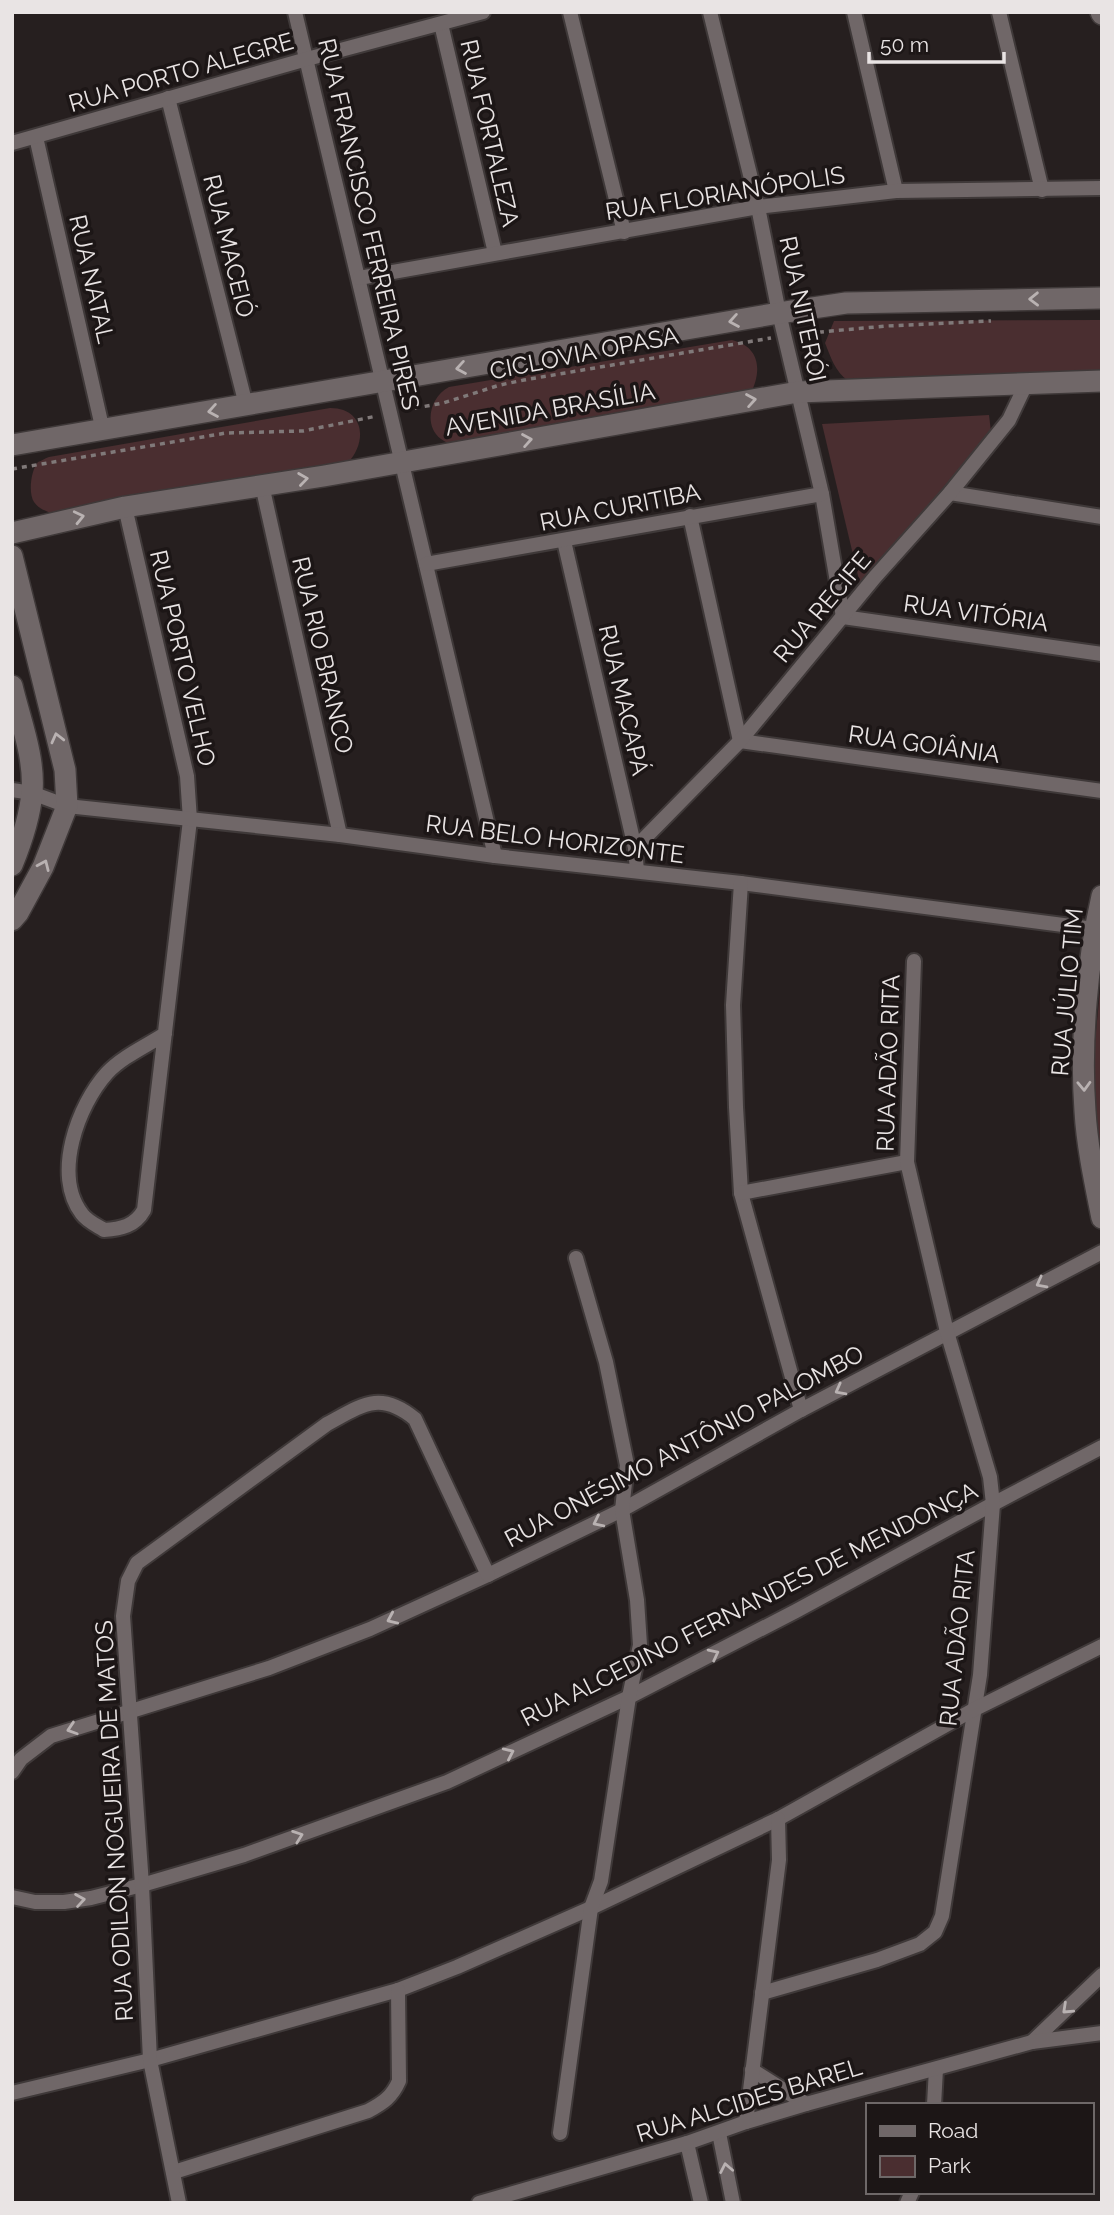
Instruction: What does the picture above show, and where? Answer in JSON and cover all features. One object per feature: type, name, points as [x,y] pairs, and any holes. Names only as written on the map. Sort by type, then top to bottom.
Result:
[{"type":"main road","points":[[12,445],[846,303],[1102,298]]},
{"type":"main road","name":"AVENIDA BRASÍLIA","points":[[12,533],[125,507],[402,463],[798,391],[1102,381]]},
{"type":"main road","points":[[12,556],[65,770],[67,806],[43,867],[12,920]]},
{"type":"main road","points":[[12,686],[32,766],[22,792],[21,843],[12,865]]},
{"type":"main road","name":"RUA JÚLIO TIM","points":[[1102,896],[1094,929],[1083,1049],[1084,1112],[1102,1218]]},
{"type":"street","name":"RUA FRANCISCO FERREIRA PIRES","points":[[295,12],[495,856]]},
{"type":"street","name":"RUA PORTO ALEGRE","points":[[12,143],[483,12]]},
{"type":"street","points":[[570,12],[624,232]]},
{"type":"street","name":"RUA NITERÓI","points":[[710,12],[758,207],[779,313],[822,494],[843,617]]},
{"type":"street","points":[[854,12],[896,191]]},
{"type":"street","points":[[999,12],[1042,190]]},
{"type":"street","name":"RUA FORTALEZA","points":[[441,24],[495,253]]},
{"type":"street","name":"RUA MACEIÓ","points":[[168,98],[246,405]]},
{"type":"street","name":"RUA NATAL","points":[[36,137],[103,431]]},
{"type":"street","name":"RUA FLORIANÓPOLIS","points":[[359,278],[758,207],[896,191],[1102,188]]},
{"type":"street","name":"RUA RECIFE","points":[[635,848],[740,741],[950,493],[1009,421],[1027,382]]},
{"type":"street","name":"RUA RIO BRANCO","points":[[262,485],[340,835]]},
{"type":"street","points":[[950,493],[1102,517]]},
{"type":"street","name":"RUA CURITIBA","points":[[426,564],[822,494]]},
{"type":"street","name":"RUA PORTO VELHO","points":[[125,507],[187,776],[190,820],[165,1034],[144,1210],[139,1220],[128,1226],[104,1230],[82,1214],[71,1186],[69,1160],[81,1112],[108,1071],[165,1034]]},
{"type":"street","points":[[690,516],[740,741]]},
{"type":"street","name":"RUA MACAPÁ","points":[[564,541],[635,848],[637,871]]},
{"type":"street","name":"RUA VITÓRIA","points":[[843,617],[1102,654]]},
{"type":"street","name":"RUA GOIÂNIA","points":[[740,741],[1102,791]]},
{"type":"street","name":"RUA BELO HORIZONTE","points":[[22,792],[67,806],[340,835],[495,856],[741,883],[1094,929]]},
{"type":"street","points":[[741,883],[733,1005],[741,1194],[802,1410]]},
{"type":"street","name":"RUA ADÃO RITA","points":[[762,1993],[877,1960],[920,1944],[935,1931],[942,1916],[980,1675],[993,1504],[990,1477],[947,1332],[907,1162],[914,961]]},
{"type":"street","points":[[741,1194],[907,1162]]},
{"type":"street","name":"RUA ONÉSIMO ANTÔNIO PALOMBO","points":[[12,1772],[17,1759],[51,1736],[269,1668],[370,1629],[488,1575],[622,1510],[947,1332],[1102,1252]]},
{"type":"street","points":[[560,2133],[591,1908],[601,1881],[629,1697],[640,1645],[637,1600],[622,1510],[627,1465],[606,1362],[576,1258]]},
{"type":"street","name":"RUA ODILON NOGUEIRA DE MATOS","points":[[180,2203],[150,2060],[142,1885],[123,1616],[128,1581],[137,1563],[327,1424],[361,1405],[381,1402],[401,1407],[415,1419],[488,1575]]},
{"type":"street","name":"RUA ALCEDINO FERNANDES DE MENDONÇA","points":[[12,1897],[35,1902],[64,1902],[142,1885],[244,1855],[447,1782],[629,1697],[1102,1447]]},
{"type":"street","points":[[12,2094],[150,2060],[398,1990],[457,1967],[591,1908],[778,1819],[973,1710],[1102,1646]]},
{"type":"street","points":[[746,2122],[779,1860],[778,1819]]},
{"type":"street","name":"RUA ALCIDES BAREL","points":[[1032,2042],[1102,1975]]},
{"type":"street","points":[[174,2172],[368,2111],[385,2102],[394,2093],[399,2081],[398,1990]]},
{"type":"street","name":"RUA ALCIDES BAREL","points":[[479,2203],[687,2143],[806,2104],[1032,2042],[1102,2033]]},
{"type":"street","points":[[934,2103],[936,2069]]},
{"type":"street","points":[[752,2070],[806,2104]]},
{"type":"street","points":[[719,2133],[733,2203]]},
{"type":"street","points":[[687,2143],[701,2203]]},
{"type":"path","points":[[796,334],[886,326],[999,321]]},
{"type":"path","name":"CICLOVIA OPASA","points":[[400,411],[443,403],[524,380],[775,337]]},
{"type":"path","points":[[12,470],[226,433],[303,431],[380,415]]},
{"type":"green space","points":[[1102,320],[1102,379],[848,381],[837,369],[825,343],[834,321]]},
{"type":"green space","points":[[732,340],[742,343],[754,354],[757,369],[750,395],[457,445],[441,439],[432,426],[433,404],[449,387]]},
{"type":"green space","points":[[330,408],[341,409],[350,414],[359,427],[358,445],[348,463],[60,515],[39,508],[32,498],[31,482],[34,470],[38,462],[48,457]]},
{"type":"green space","points":[[989,415],[992,440],[860,584],[822,424]]},
{"type":"green space","points":[[1102,970],[1102,1157],[1094,1115],[1094,1052]]}]
